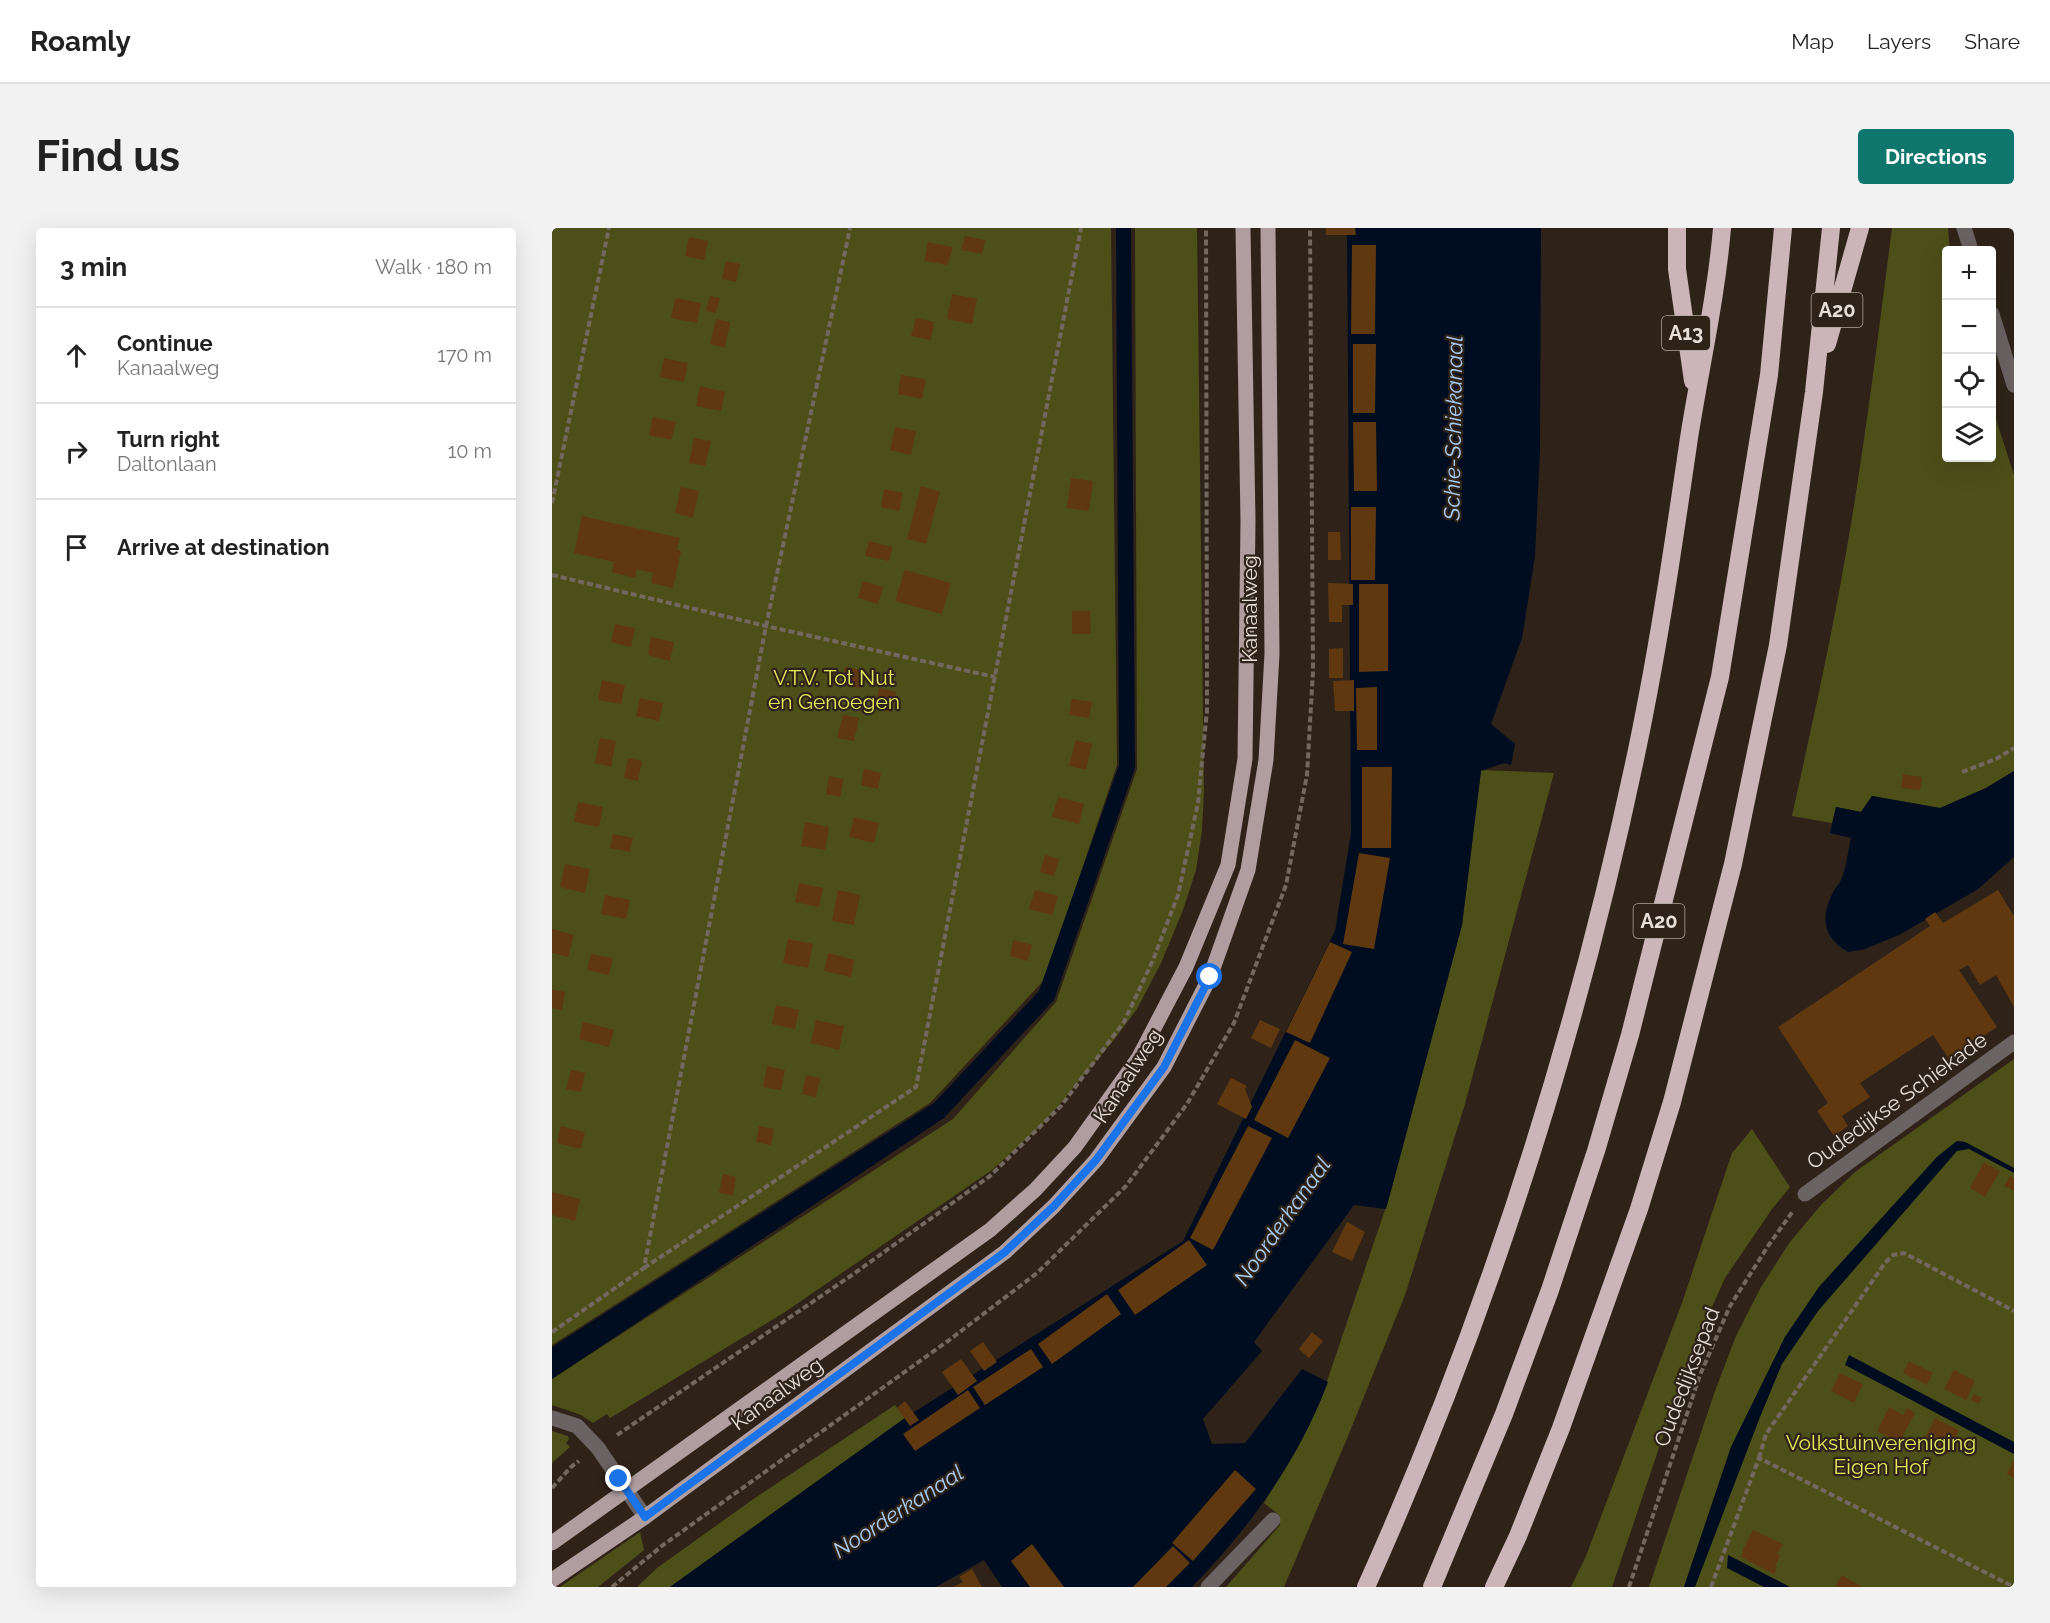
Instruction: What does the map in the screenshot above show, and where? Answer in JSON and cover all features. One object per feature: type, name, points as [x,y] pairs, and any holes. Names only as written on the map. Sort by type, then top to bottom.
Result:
[{"type":"highway","name":"A13","points":[[1677,228],[1677,269],[1695,397]]},
{"type":"highway","points":[[1366,1587],[1399,1514],[1458,1364],[1502,1241],[1554,1078],[1599,912],[1638,746],[1669,574],[1695,397],[1718,275],[1722,228]]},
{"type":"highway","name":"A20","points":[[1432,1587],[1504,1414],[1550,1290],[1596,1151],[1633,1024],[1720,677],[1769,375],[1782,228]]},
{"type":"highway","name":"A20","points":[[1494,1587],[1518,1536],[1561,1428],[1639,1209],[1672,1102],[1733,864],[1778,645],[1814,392],[1831,228]]},
{"type":"highway","name":"A20","points":[[1814,392],[1860,228]]},
{"type":"main road","name":"Kanaalweg","points":[[552,1542],[990,1230],[1035,1190],[1075,1147],[1139,1057],[1186,967],[1228,865],[1245,759],[1248,521],[1243,228]]},
{"type":"main road","name":"Kanaalweg","points":[[552,1580],[645,1517],[1005,1252],[1054,1206],[1096,1160],[1164,1067],[1210,977],[1248,870],[1266,760],[1272,654],[1268,228]]},
{"type":"street","points":[[1964,228],[1970,246]]},
{"type":"street","points":[[1996,327],[2014,385]]},
{"type":"street","name":"Oudedijkse Schiekade","points":[[1805,1194],[2014,1042]]},
{"type":"street","points":[[552,1418],[577,1426],[597,1448],[645,1517]]},
{"type":"street","points":[[1208,1587],[1273,1520]]},
{"type":"path","points":[[552,503],[609,228]]},
{"type":"path","points":[[644,1268],[766,626],[850,228]]},
{"type":"path","points":[[552,1332],[644,1268],[916,1088],[1081,228]]},
{"type":"path","name":"Kanaalweg","points":[[552,1488],[571,1467],[597,1448],[852,1275],[990,1176],[1061,1106],[1124,1022],[1153,960],[1178,895],[1198,803],[1207,710],[1206,228]]},
{"type":"path","points":[[612,1587],[663,1545],[948,1341],[1037,1273],[1126,1186],[1187,1104],[1234,1023],[1286,885],[1306,775],[1313,670],[1310,228]]},
{"type":"path","points":[[552,575],[995,677]]},
{"type":"path","points":[[1962,772],[1996,759],[2014,748]]},
{"type":"path","name":"Oudedijksepad","points":[[1629,1587],[1700,1375],[1731,1306],[1768,1246],[1805,1194]]},
{"type":"path","points":[[1711,1587],[1766,1434],[1885,1263],[1893,1255],[1904,1253],[2014,1311]]},
{"type":"path","points":[[1759,1458],[2014,1587]]},
{"type":"green space","name":"V.T.V. Tot Nut en Genoegen","points":[[552,228],[1111,228],[1117,765],[1045,979],[930,1103],[552,1345]]},
{"type":"green space","points":[[1135,228],[1197,228],[1204,791],[1202,830],[1196,870],[1183,910],[1161,963],[1137,1009],[1113,1041],[1043,1124],[992,1170],[785,1312],[610,1418],[607,1414],[593,1423],[581,1415],[552,1405],[552,1379],[953,1119],[1056,1002],[1137,769]]},
{"type":"green space","points":[[1892,228],[1948,228],[1950,246],[1942,246],[1942,462],[1996,462],[1996,419],[2014,475],[2014,771],[1986,788],[1940,808],[1872,796],[1861,812],[1836,807],[1832,823],[1792,816],[1846,553]]},
{"type":"green space","points":[[1481,770],[1554,773],[1465,1104],[1405,1295],[1284,1587],[1226,1587],[1280,1525],[1279,1515],[1264,1503],[1302,1439],[1320,1402],[1390,1195],[1462,925]]},
{"type":"green space","points":[[2014,1059],[2014,1168],[1965,1142],[1957,1141],[1937,1157],[1819,1287],[1785,1337],[1731,1447],[1684,1587],[1649,1587],[1715,1391],[1736,1336],[1761,1287],[1790,1242],[1821,1205],[1855,1172]]},
{"type":"green space","points":[[1752,1129],[1790,1187],[1772,1209],[1725,1278],[1700,1334],[1612,1587],[1571,1587],[1586,1556],[1682,1303],[1732,1153]]},
{"type":"green space","name":"Volkstuinvereniging Eigen Hof","points":[[1960,1145],[2014,1171],[2014,1587],[1687,1587],[1788,1343]]},
{"type":"green space","points":[[895,1405],[905,1418],[670,1587],[637,1587],[657,1568],[752,1500]]},
{"type":"green space","points":[[552,1431],[568,1436],[566,1443],[570,1447],[552,1463]]},
{"type":"green space","points":[[640,1532],[644,1550],[598,1587],[560,1587]]},
{"type":"water","points":[[1116,228],[1131,228],[1135,768],[1054,1000],[944,1118],[552,1379],[552,1347],[934,1103],[1039,991],[1119,765]]},
{"type":"water","points":[[1347,228],[1541,228],[1540,450],[1535,556],[1522,638],[1491,724],[1515,744],[1511,765],[1504,763],[1481,771],[1462,925],[1386,1209],[1354,1205],[1254,1342],[1262,1351],[1203,1419],[1212,1444],[1245,1443],[1302,1369],[1328,1382],[1303,1438],[1253,1517],[1192,1587],[1002,1587],[984,1560],[936,1587],[670,1587],[905,1418],[1183,1241],[1335,931],[1351,833]]},
{"type":"water","points":[[2014,771],[2014,857],[1978,889],[1901,934],[1865,949],[1848,952],[1833,940],[1826,926],[1826,911],[1833,892],[1843,876],[1851,838],[1830,833],[1836,807],[1861,812],[1872,796],[1940,808],[1986,788]]},
{"type":"water","points":[[1957,1141],[1965,1142],[2014,1168],[2014,1173],[1969,1149],[1957,1151],[1818,1311],[1782,1364],[1695,1587],[1684,1587],[1731,1447],[1785,1337],[1819,1287],[1937,1157]]},
{"type":"water","points":[[1849,1355],[2014,1442],[2014,1454],[1845,1365]]},
{"type":"water","points":[[1728,1555],[1790,1587],[1764,1587],[1727,1568]]},
{"type":"building","points":[[1326,228],[1355,228],[1356,235],[1326,235]]},
{"type":"building","points":[[965,236],[985,240],[982,254],[961,250]]},
{"type":"building","points":[[689,237],[708,241],[704,260],[685,256]]},
{"type":"building","points":[[928,242],[953,247],[948,265],[924,261]]},
{"type":"building","points":[[1352,245],[1376,245],[1375,334],[1351,334]]},
{"type":"building","points":[[726,261],[740,264],[736,282],[722,279]]},
{"type":"building","points":[[952,294],[977,299],[972,324],[947,319]]},
{"type":"building","points":[[710,296],[720,298],[716,313],[706,311]]},
{"type":"building","points":[[675,298],[701,303],[697,323],[671,318]]},
{"type":"building","points":[[916,318],[934,322],[931,340],[911,336]]},
{"type":"building","points":[[716,319],[730,322],[725,348],[710,344]]},
{"type":"building","points":[[1353,344],[1376,344],[1375,413],[1353,413]]},
{"type":"building","points":[[664,358],[688,363],[684,382],[660,377]]},
{"type":"building","points":[[901,375],[926,379],[922,399],[898,394]]},
{"type":"building","points":[[700,386],[725,392],[721,411],[696,406]]},
{"type":"building","points":[[653,417],[676,422],[671,440],[649,435]]},
{"type":"building","points":[[1353,422],[1376,422],[1377,491],[1354,491]]},
{"type":"building","points":[[895,427],[916,431],[911,455],[890,450]]},
{"type":"building","points":[[694,438],[711,441],[705,466],[689,463]]},
{"type":"building","points":[[1071,478],[1093,481],[1089,511],[1067,508]]},
{"type":"building","points":[[921,486],[940,492],[926,544],[907,539]]},
{"type":"building","points":[[681,487],[699,491],[693,518],[675,513]]},
{"type":"building","points":[[884,489],[903,493],[899,511],[881,507]]},
{"type":"building","points":[[1351,507],[1376,507],[1375,580],[1351,580]]},
{"type":"building","points":[[582,516],[680,538],[677,550],[681,551],[673,588],[651,583],[653,573],[637,569],[635,578],[612,572],[614,562],[574,553]]},
{"type":"building","points":[[1328,532],[1340,532],[1341,560],[1328,560]]},
{"type":"building","points":[[869,541],[893,547],[889,561],[865,556]]},
{"type":"building","points":[[905,570],[951,583],[942,614],[895,601]]},
{"type":"building","points":[[863,581],[883,587],[878,604],[858,598]]},
{"type":"building","points":[[1328,583],[1353,584],[1353,605],[1342,605],[1342,622],[1329,622]]},
{"type":"building","points":[[1359,584],[1388,584],[1388,671],[1359,672]]},
{"type":"building","points":[[1072,611],[1090,611],[1091,634],[1072,634]]},
{"type":"building","points":[[615,624],[635,628],[631,647],[611,642]]},
{"type":"building","points":[[651,637],[674,642],[670,661],[648,655]]},
{"type":"building","points":[[1343,648],[1343,678],[1329,678],[1329,649]]},
{"type":"building","points":[[845,667],[864,670],[860,688],[842,685]]},
{"type":"building","points":[[602,680],[625,685],[621,704],[598,700]]},
{"type":"building","points":[[1354,680],[1354,711],[1335,711],[1333,681]]},
{"type":"building","points":[[1377,687],[1377,750],[1357,750],[1356,688]]},
{"type":"building","points":[[879,688],[896,692],[892,712],[874,708]]},
{"type":"building","points":[[640,698],[663,703],[659,721],[636,716]]},
{"type":"building","points":[[1072,699],[1092,702],[1089,718],[1069,715]]},
{"type":"building","points":[[843,715],[859,718],[854,741],[837,738]]},
{"type":"building","points":[[600,738],[616,741],[611,767],[595,763]]},
{"type":"building","points":[[1076,740],[1092,744],[1086,770],[1069,766]]},
{"type":"building","points":[[628,758],[642,761],[638,781],[624,778]]},
{"type":"building","points":[[1362,767],[1392,767],[1391,848],[1362,848]]},
{"type":"building","points":[[864,769],[881,773],[878,789],[861,785]]},
{"type":"building","points":[[1903,774],[1922,777],[1920,790],[1901,788]]},
{"type":"building","points":[[829,776],[844,779],[840,797],[826,794]]},
{"type":"building","points":[[1058,797],[1084,804],[1079,824],[1052,817]]},
{"type":"building","points":[[578,802],[603,807],[599,827],[574,822]]},
{"type":"building","points":[[854,817],[879,823],[874,843],[849,837]]},
{"type":"building","points":[[805,822],[829,827],[825,850],[801,846]]},
{"type":"building","points":[[613,834],[633,838],[630,852],[610,848]]},
{"type":"building","points":[[1359,853],[1390,858],[1374,949],[1343,944]]},
{"type":"building","points":[[1045,855],[1059,859],[1054,876],[1040,872]]},
{"type":"building","points":[[565,864],[590,869],[585,893],[560,887]]},
{"type":"building","points":[[799,883],[823,888],[819,907],[795,902]]},
{"type":"building","points":[[838,890],[860,895],[854,925],[832,921]]},
{"type":"building","points":[[1035,890],[1058,896],[1052,915],[1029,909]]},
{"type":"building","points":[[1998,890],[2014,916],[2014,1007],[1996,975],[1980,985],[1968,965],[1959,970],[1997,1027],[1949,1059],[1933,1035],[1860,1083],[1870,1097],[1842,1116],[1848,1126],[1834,1136],[1817,1111],[1828,1103],[1778,1027],[1930,926],[1925,919],[1935,912],[1943,923]]},
{"type":"building","points":[[605,895],[630,900],[626,919],[601,914]]},
{"type":"building","points":[[552,929],[574,935],[568,957],[552,953]]},
{"type":"building","points":[[788,939],[813,944],[808,968],[783,963]]},
{"type":"building","points":[[1013,940],[1032,945],[1028,961],[1010,956]]},
{"type":"building","points":[[1330,942],[1352,952],[1310,1043],[1286,1032]]},
{"type":"building","points":[[828,953],[854,960],[851,977],[824,971]]},
{"type":"building","points":[[591,954],[613,958],[609,975],[587,970]]},
{"type":"building","points":[[552,989],[565,992],[562,1010],[552,1008]]},
{"type":"building","points":[[776,1005],[799,1010],[795,1029],[772,1024]]},
{"type":"building","points":[[816,1020],[844,1026],[839,1050],[811,1043]]},
{"type":"building","points":[[1260,1020],[1280,1029],[1271,1048],[1251,1038]]},
{"type":"building","points":[[583,1022],[614,1030],[609,1047],[579,1039]]},
{"type":"building","points":[[1295,1040],[1330,1058],[1288,1138],[1254,1120]]},
{"type":"building","points":[[767,1066],[785,1070],[781,1090],[763,1087]]},
{"type":"building","points":[[571,1070],[585,1073],[581,1092],[566,1089]]},
{"type":"building","points":[[806,1075],[820,1078],[816,1097],[802,1094]]},
{"type":"building","points":[[1231,1078],[1247,1086],[1245,1089],[1252,1107],[1246,1119],[1217,1104]]},
{"type":"building","points":[[561,1126],[585,1132],[581,1149],[557,1143]]},
{"type":"building","points":[[759,1126],[774,1129],[771,1145],[756,1142]]},
{"type":"building","points":[[1248,1126],[1272,1138],[1213,1250],[1190,1238]]},
{"type":"building","points":[[1984,1162],[2000,1171],[1985,1197],[1970,1188]]},
{"type":"building","points":[[723,1174],[736,1177],[733,1196],[719,1193]]},
{"type":"building","points":[[2010,1176],[2014,1178],[2014,1191],[2004,1186]]},
{"type":"building","points":[[552,1192],[580,1199],[575,1221],[552,1215]]},
{"type":"building","points":[[1347,1222],[1365,1232],[1352,1261],[1332,1252]]},
{"type":"building","points":[[1189,1240],[1207,1265],[1135,1315],[1118,1290]]},
{"type":"building","points":[[1107,1294],[1121,1314],[1052,1364],[1038,1344]]},
{"type":"building","points":[[1312,1332],[1323,1341],[1309,1358],[1299,1349]]},
{"type":"building","points":[[983,1342],[997,1362],[984,1371],[970,1351]]},
{"type":"building","points":[[1031,1349],[1043,1367],[985,1405],[973,1387]]},
{"type":"building","points":[[961,1359],[977,1381],[958,1395],[942,1372]]},
{"type":"building","points":[[1909,1361],[1933,1373],[1927,1385],[1903,1373]]},
{"type":"building","points":[[1954,1370],[1975,1381],[1966,1400],[1944,1389]]},
{"type":"building","points":[[1840,1373],[1863,1384],[1854,1403],[1831,1391]]},
{"type":"building","points":[[968,1390],[980,1408],[915,1451],[903,1434]]},
{"type":"building","points":[[1974,1394],[1982,1398],[1978,1404],[1971,1400]]},
{"type":"building","points":[[905,1401],[919,1420],[910,1426],[897,1408]]},
{"type":"building","points":[[1889,1407],[1903,1415],[1907,1408],[1915,1413],[1899,1443],[1877,1431]]},
{"type":"building","points":[[1935,1418],[1959,1430],[1947,1455],[1923,1442]]},
{"type":"building","points":[[2014,1460],[2014,1478],[2007,1474]]},
{"type":"building","points":[[1235,1470],[1256,1489],[1193,1561],[1172,1543]]},
{"type":"building","points":[[1753,1530],[1783,1544],[1777,1554],[1780,1556],[1774,1574],[1741,1557]]},
{"type":"building","points":[[1032,1544],[1064,1587],[1030,1587],[1011,1561]]},
{"type":"building","points":[[1173,1546],[1190,1563],[1166,1587],[1133,1587]]},
{"type":"building","points":[[972,1569],[982,1587],[953,1587],[963,1582],[959,1577]]},
{"type":"building","points":[[1842,1575],[1862,1587],[1835,1587]]},
{"type":"route","points":[[619,1479],[645,1517],[1005,1252],[1054,1206],[1096,1160],[1164,1067],[1210,977]]},
{"type":"water label","name":"Schie-Schiekanaal","points":[[1453,428]]},
{"type":"water label","name":"Noorderkanaal","points":[[1282,1221]]},
{"type":"water label","name":"Noorderkanaal","points":[[898,1511]]}]
